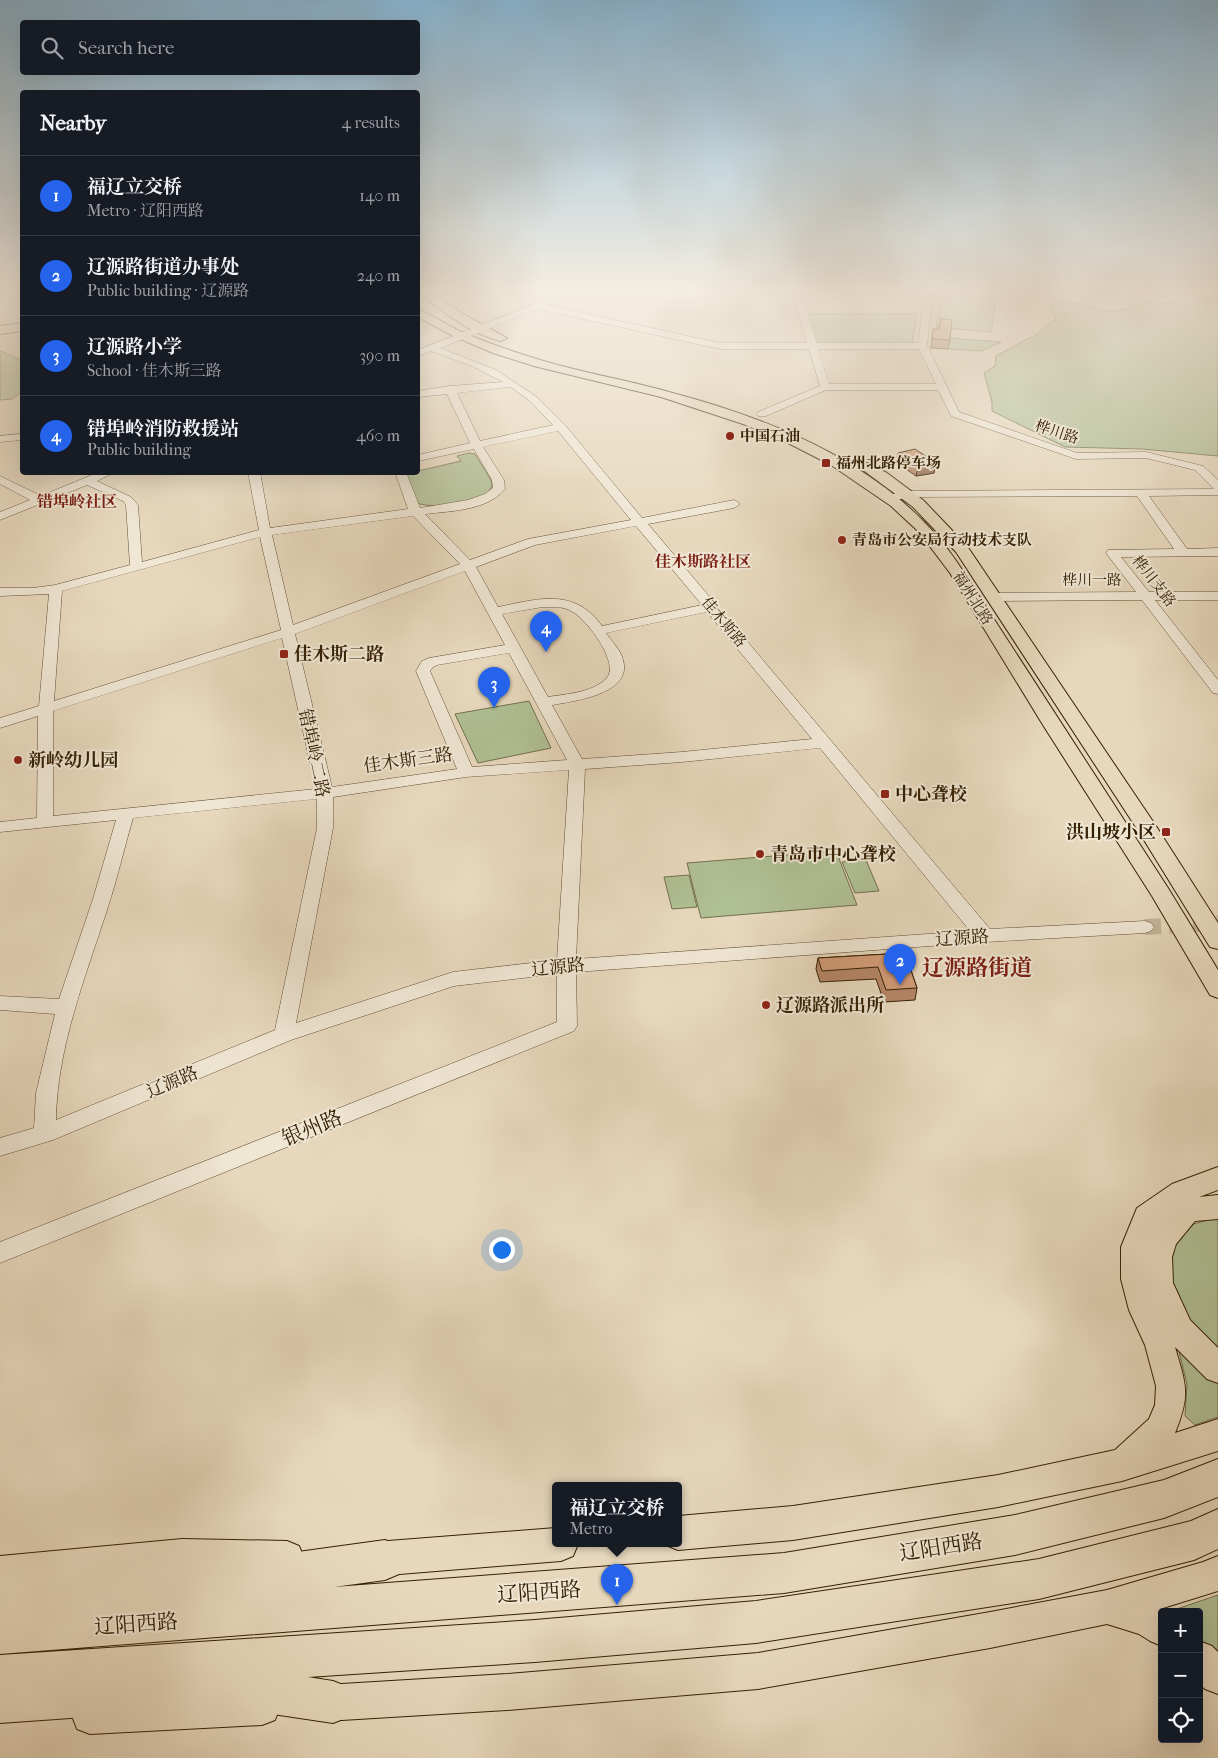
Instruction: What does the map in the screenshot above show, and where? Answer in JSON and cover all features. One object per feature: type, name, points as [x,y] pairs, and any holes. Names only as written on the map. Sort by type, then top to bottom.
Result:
[{"type":"highway","name":"辽阳西路","points":[[0,1633],[784,1573],[1016,1535],[1164,1499],[1218,1478]]},
{"type":"highway","points":[[0,1676],[535,1641],[756,1622],[1039,1579],[1194,1540],[1218,1529]]},
{"type":"highway","points":[[0,1601],[233,1581],[385,1560]]},
{"type":"highway","points":[[0,1702],[226,1686],[334,1702]]},
{"type":"main road","name":"福州北路","points":[[567,372],[697,402],[747,420],[817,451],[869,483],[914,519],[944,552],[1048,720],[1153,880],[1218,989]]},
{"type":"main road","name":"福州北路","points":[[637,375],[676,385],[762,414],[833,446],[908,494],[935,518],[957,542],[996,597],[1073,719],[1149,831],[1218,941]]},
{"type":"main road","points":[[1122,1465],[1161,1429],[1170,1405],[1171,1386],[1160,1345],[1144,1310],[1135,1279],[1135,1247],[1147,1216],[1182,1192],[1218,1178]]},
{"type":"main road","points":[[1218,1207],[1188,1210],[1164,1238],[1158,1257],[1159,1283],[1179,1330],[1218,1370]]},
{"type":"main road","points":[[682,1533],[793,1523],[998,1491],[1122,1465],[1218,1435]]},
{"type":"main road","points":[[0,1573],[182,1556],[385,1560],[552,1545]]},
{"type":"main road","points":[[0,1721],[507,1692],[758,1671],[990,1630],[1107,1607],[1218,1573]]},
{"type":"main road","points":[[1107,1607],[1148,1619],[1158,1626]]},
{"type":"main road","points":[[1203,1663],[1218,1676]]},
{"type":"street","name":"佳木斯路","points":[[490,372],[512,384],[535,400],[561,427],[985,936]]},
{"type":"street","points":[[821,372],[825,387]]},
{"type":"street","name":"桦川路","points":[[935,372],[955,414],[1076,456],[1146,455],[1199,468],[1218,486]]},
{"type":"street","points":[[420,394],[512,384]]},
{"type":"street","points":[[762,414],[825,387],[942,387]]},
{"type":"street","points":[[0,592],[33,592],[56,589],[266,532],[476,502],[492,496],[499,489],[498,480],[477,446],[450,390]]},
{"type":"street","points":[[420,458],[561,427]]},
{"type":"street","points":[[0,439],[20,437]]},
{"type":"street","points":[[0,516],[103,475]]},
{"type":"street","name":"错埠岭二路","points":[[255,475],[325,793],[325,828],[284,1035]]},
{"type":"street","points":[[401,475],[415,511],[468,566],[577,764],[566,966]]},
{"type":"street","points":[[0,479],[40,500]]},
{"type":"street","points":[[88,481],[127,499],[132,504],[136,567]]},
{"type":"street","points":[[888,498],[908,494],[1218,492]]},
{"type":"street","points":[[1141,493],[1182,552]]},
{"type":"street","points":[[0,723],[288,632],[532,542],[734,504]]},
{"type":"street","name":"桦川支路","points":[[1218,552],[1112,553],[1218,690]]},
{"type":"street","points":[[44,822],[46,710],[56,589]]},
{"type":"street","name":"桦川一路","points":[[996,597],[1218,596]]},
{"type":"street","points":[[493,612],[558,603],[573,606],[584,614],[598,631],[618,662],[613,679],[606,687],[594,692],[544,702]]},
{"type":"street","points":[[598,631],[711,607]]},
{"type":"street","points":[[466,772],[423,671],[427,664],[434,661],[513,648]]},
{"type":"street","name":"佳木斯三路","points":[[0,827],[325,793],[466,772],[682,757],[823,742]]},
{"type":"street","points":[[44,1134],[46,1093],[66,1007],[102,899],[126,814]]},
{"type":"street","name":"辽源路","points":[[0,1147],[44,1134],[284,1035],[453,979],[566,966],[985,936],[1146,927]]},
{"type":"street","name":"银州路","points":[[0,1253],[568,1026],[566,966]]},
{"type":"street","points":[[0,1003],[66,1007]]},
{"type":"green space","points":[[0,372],[20,372],[20,393],[12,399],[0,400]]},
{"type":"green space","points":[[1218,372],[1218,456],[1142,449],[1065,447],[992,411],[992,402],[984,373]]},
{"type":"green space","points":[[469,453],[475,454],[491,480],[492,486],[487,495],[442,505],[433,506],[417,503],[405,475],[420,475],[420,471],[461,461],[457,456]]},
{"type":"green space","points":[[529,701],[551,748],[478,763],[455,714]]},
{"type":"green space","points":[[836,851],[857,905],[701,918],[687,863]]},
{"type":"green space","points":[[866,860],[879,891],[855,893],[842,862]]},
{"type":"green space","points":[[689,875],[697,907],[672,909],[664,877]]},
{"type":"green space","points":[[1218,1217],[1218,1353],[1190,1323],[1169,1278],[1175,1241],[1194,1224]]},
{"type":"green space","points":[[1178,1348],[1218,1381],[1218,1417],[1195,1425],[1185,1416],[1187,1384]]},
{"type":"green space","points":[[1218,1595],[1218,1656],[1203,1643],[1203,1608],[1180,1608]]},
{"type":"building","points":[[915,449],[936,463],[918,467],[898,453]]},
{"type":"building","points":[[905,953],[917,988],[886,990],[878,967],[822,971],[818,958]]},
{"type":"tunnel","points":[[1145,927],[1218,923]]},
{"type":"place","name":"中国石油","points":[[730,436]]},
{"type":"place","name":"福州北路停车场","points":[[826,463]]},
{"type":"place","name":"青岛市公安局行动技术支队","points":[[842,540]]},
{"type":"place","name":"错埠岭消防救援站","points":[[546,652]]},
{"type":"place","name":"佳木斯二路","points":[[284,654]]},
{"type":"place","name":"辽源路小学","points":[[494,708]]},
{"type":"place","name":"新岭幼儿园","points":[[18,760]]},
{"type":"place","name":"中心聋校","points":[[885,794]]},
{"type":"place","name":"洪山坡小区","points":[[1166,832]]},
{"type":"place","name":"青岛市中心聋校","points":[[760,854]]},
{"type":"place","name":"辽源路街道办事处","points":[[900,985]]},
{"type":"place","name":"辽源路派出所","points":[[766,1005]]},
{"type":"place","name":"福辽立交桥","points":[[617,1605]]},
{"type":"district","name":"错埠岭社区","points":[[77,501]]},
{"type":"district","name":"佳木斯路社区","points":[[703,561]]},
{"type":"district","name":"辽源路街道","points":[[977,967]]}]
